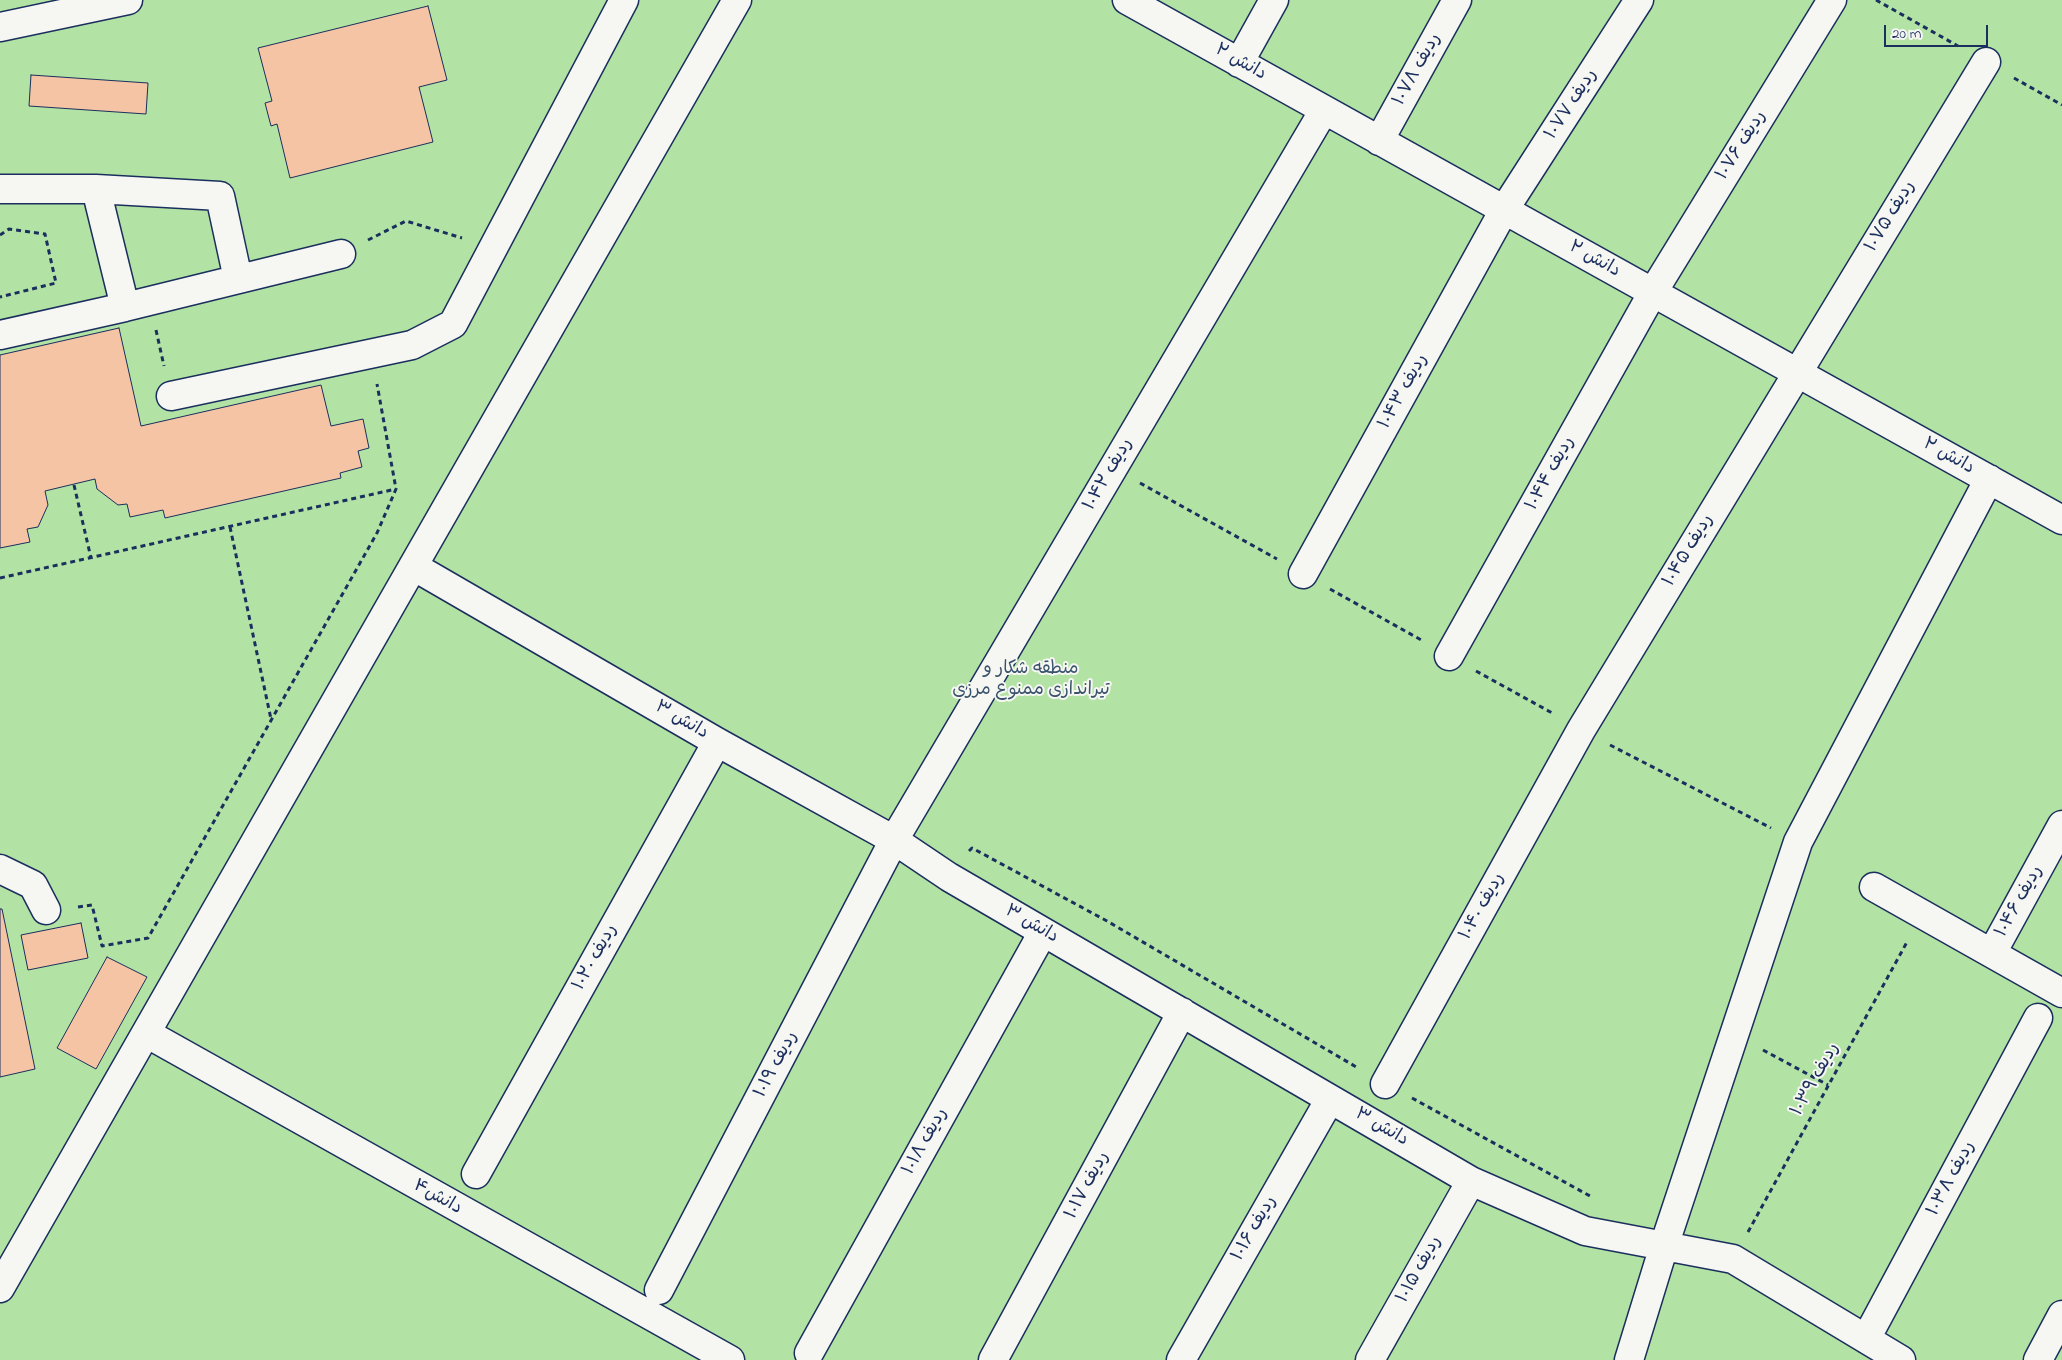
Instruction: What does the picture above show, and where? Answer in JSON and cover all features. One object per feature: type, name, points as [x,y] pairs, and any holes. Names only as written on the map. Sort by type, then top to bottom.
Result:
[{"type":"street","points":[[0,27],[128,0]]},
{"type":"street","points":[[170,396],[412,344],[453,324],[624,0]]},
{"type":"street","points":[[0,1288],[737,0]]},
{"type":"street","name":"دانش ۲","points":[[1126,0],[2062,520]]},
{"type":"street","points":[[1239,63],[1274,0]]},
{"type":"street","name":"ردیف ۱۰۷۸","points":[[1379,141],[1457,0]]},
{"type":"street","name":"ردیف ۱۰۷۷","points":[[1504,210],[1639,0]]},
{"type":"street","name":"ردیف ۱۰۷۶","points":[[1653,292],[1832,0]]},
{"type":"street","name":"ردیف ۱۰۷۵","points":[[1796,373],[1986,62]]},
{"type":"street","name":"ردیف ۱۰۴۲","points":[[894,840],[1324,110]]},
{"type":"street","points":[[0,189],[96,189],[220,196],[238,279]]},
{"type":"street","points":[[96,189],[137,304]]},
{"type":"street","name":"ردیف ۱۰۴۳","points":[[1303,574],[1504,210]]},
{"type":"street","points":[[0,335],[137,304],[341,254]]},
{"type":"street","name":"ردیف ۱۰۴۴","points":[[1449,656],[1653,292]]},
{"type":"street","name":"ردیف ۱۰۴۵","points":[[1581,730],[1796,373]]},
{"type":"street","points":[[1629,1360],[1664,1246],[1798,842],[1989,480]]},
{"type":"street","name":"دانش ۳","points":[[413,566],[717,742],[894,840],[949,878],[1471,1181],[1585,1231],[1733,1259]]},
{"type":"street","name":"ردیف ۱۰۴۰","points":[[1385,1084],[1581,730]]},
{"type":"street","name":"ردیف ۱۰۲۰","points":[[476,1174],[717,742]]},
{"type":"street","name":"ردیف ۱۰۴۶","points":[[1992,953],[2062,825]]},
{"type":"street","name":"ردیف ۱۰۱۹","points":[[659,1290],[894,840]]},
{"type":"street","points":[[0,869],[33,885],[46,910]]},
{"type":"street","points":[[1874,887],[2062,993]]},
{"type":"street","name":"ردیف ۱۰۱۸","points":[[809,1353],[1043,932]]},
{"type":"street","name":"ردیف ۱۰۱۷","points":[[994,1360],[1182,1012]]},
{"type":"street","name":"ردیف ۱۰۳۸","points":[[1866,1339],[2038,1018]]},
{"type":"street","name":"دانش۴","points":[[146,1033],[730,1360]]},
{"type":"street","name":"ردیف ۱۰۱۶","points":[[1181,1360],[1330,1098]]},
{"type":"street","name":"ردیف ۱۰۱۵","points":[[1370,1360],[1471,1181]]},
{"type":"street","points":[[1733,1259],[1901,1360]]},
{"type":"street","points":[[2038,1360],[2062,1316]]},
{"type":"path","points":[[341,254],[406,221],[494,248]]},
{"type":"path","points":[[0,235],[9,228],[44,234],[56,282],[0,297]]},
{"type":"path","points":[[137,304],[170,396]]},
{"type":"path","points":[[46,910],[92,905],[102,946],[148,938],[377,534],[396,489],[372,354]]},
{"type":"path","points":[[74,485],[91,558]]},
{"type":"path","points":[[0,578],[396,489]]},
{"type":"path","points":[[230,527],[272,720]]},
{"type":"path","points":[[949,878],[972,848],[1108,920],[1385,1084],[1590,1196],[1585,1231]]},
{"type":"path","name":"ردیف ۱۰۳۹","points":[[1733,1259],[1922,913]]},
{"type":"path","points":[[1734,1035],[1828,1085]]},
{"type":"green space","name":"منطقه شکار و تیراندازی ممنوع مرزی","points":[[0,0],[2062,0],[2062,1360],[0,1360]]},
{"type":"building","points":[[428,6],[447,80],[419,87],[433,142],[290,178],[277,124],[271,126],[265,103],[272,101],[258,48]]},
{"type":"building","points":[[31,75],[148,83],[146,114],[29,106]]},
{"type":"building","points":[[119,328],[141,426],[321,385],[331,426],[363,419],[369,448],[358,451],[362,467],[340,473],[341,478],[165,518],[163,510],[130,517],[127,504],[118,505],[97,489],[95,479],[45,491],[48,505],[38,527],[27,529],[30,542],[0,548],[0,355]]},
{"type":"building","points":[[0,909],[2,909],[35,1069],[0,1077]]},
{"type":"building","points":[[81,923],[88,958],[28,970],[21,935]]},
{"type":"building","points":[[107,957],[147,977],[96,1069],[57,1048]]}]
